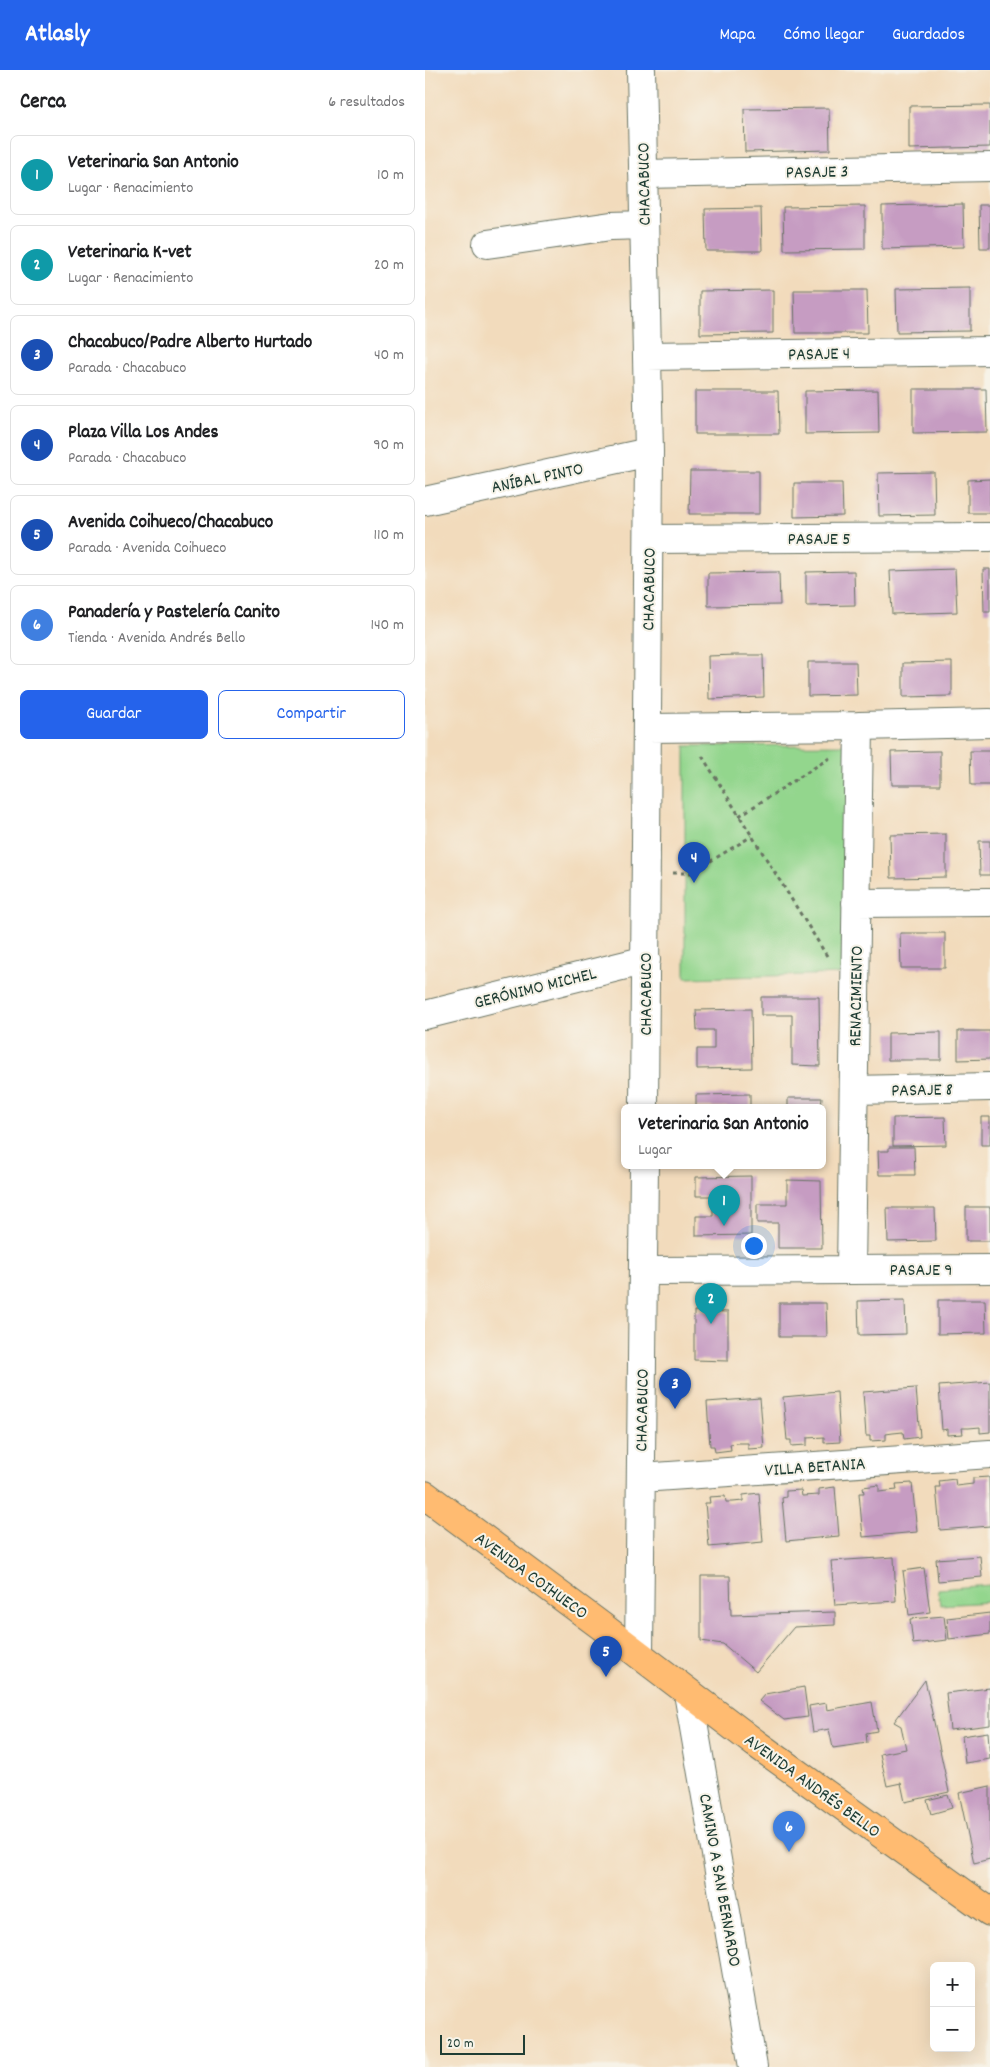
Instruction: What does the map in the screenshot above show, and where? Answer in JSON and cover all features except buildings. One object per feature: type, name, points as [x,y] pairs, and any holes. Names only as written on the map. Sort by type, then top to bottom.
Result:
[{"type":"main road","name":"AVENIDA COIHUECO","points":[[425,1496],[639,1654]]},
{"type":"main road","name":"AVENIDA ANDRÉS BELLO","points":[[639,1654],[755,1743],[990,1912]]},
{"type":"street","name":"CHACABUCO","points":[[641,70],[649,452],[644,1104]]},
{"type":"street","name":"PASAJE 3","points":[[643,174],[990,167]]},
{"type":"street","points":[[487,244],[611,226],[644,225]]},
{"type":"street","name":"PASAJE 4","points":[[647,356],[990,350]]},
{"type":"street","name":"ANÍBAL PINTO","points":[[425,501],[649,452]]},
{"type":"street","name":"PASAJE 5","points":[[649,539],[990,537]]},
{"type":"street","points":[[647,728],[859,732],[990,723]]},
{"type":"street","name":"RENACIMIENTO","points":[[851,1270],[859,732]]},
{"type":"street","points":[[856,903],[990,902]]},
{"type":"street","name":"GERÓNIMO MICHEL","points":[[425,1015],[646,960]]},
{"type":"street","name":"PASAJE 8","points":[[854,1090],[990,1087]]},
{"type":"street","name":"CHACABUCO","points":[[639,1654],[644,1169]]},
{"type":"street","name":"PASAJE 9","points":[[851,1270],[990,1269]]},
{"type":"street","points":[[643,1271],[851,1270]]},
{"type":"street","name":"VILLA BETANIA","points":[[641,1478],[990,1454]]},
{"type":"street","name":"CAMINO A SAN BERNARDO","points":[[688,1693],[753,2067]]},
{"type":"path","points":[[685,728],[829,960]]},
{"type":"path","points":[[739,816],[859,732]]},
{"type":"path","points":[[646,873],[691,873],[752,836]]},
{"type":"green space","points":[[850,745],[847,974],[685,978],[685,746]]},
{"type":"green space","points":[[990,1585],[990,1602],[940,1605],[938,1589]]},
{"type":"place","name":"Plaza Villa Los Andes","points":[[694,883]]},
{"type":"place","name":"Veterinaria San Antonio","points":[[724,1226]]},
{"type":"place","name":"Veterinaria K-vet","points":[[711,1324]]},
{"type":"place","name":"Chacabuco/Padre Alberto Hurtado","points":[[675,1409]]},
{"type":"place","name":"Avenida Coihueco/Chacabuco","points":[[606,1677]]},
{"type":"place","name":"Panadería y Pastelería Canito","points":[[789,1852]]}]
